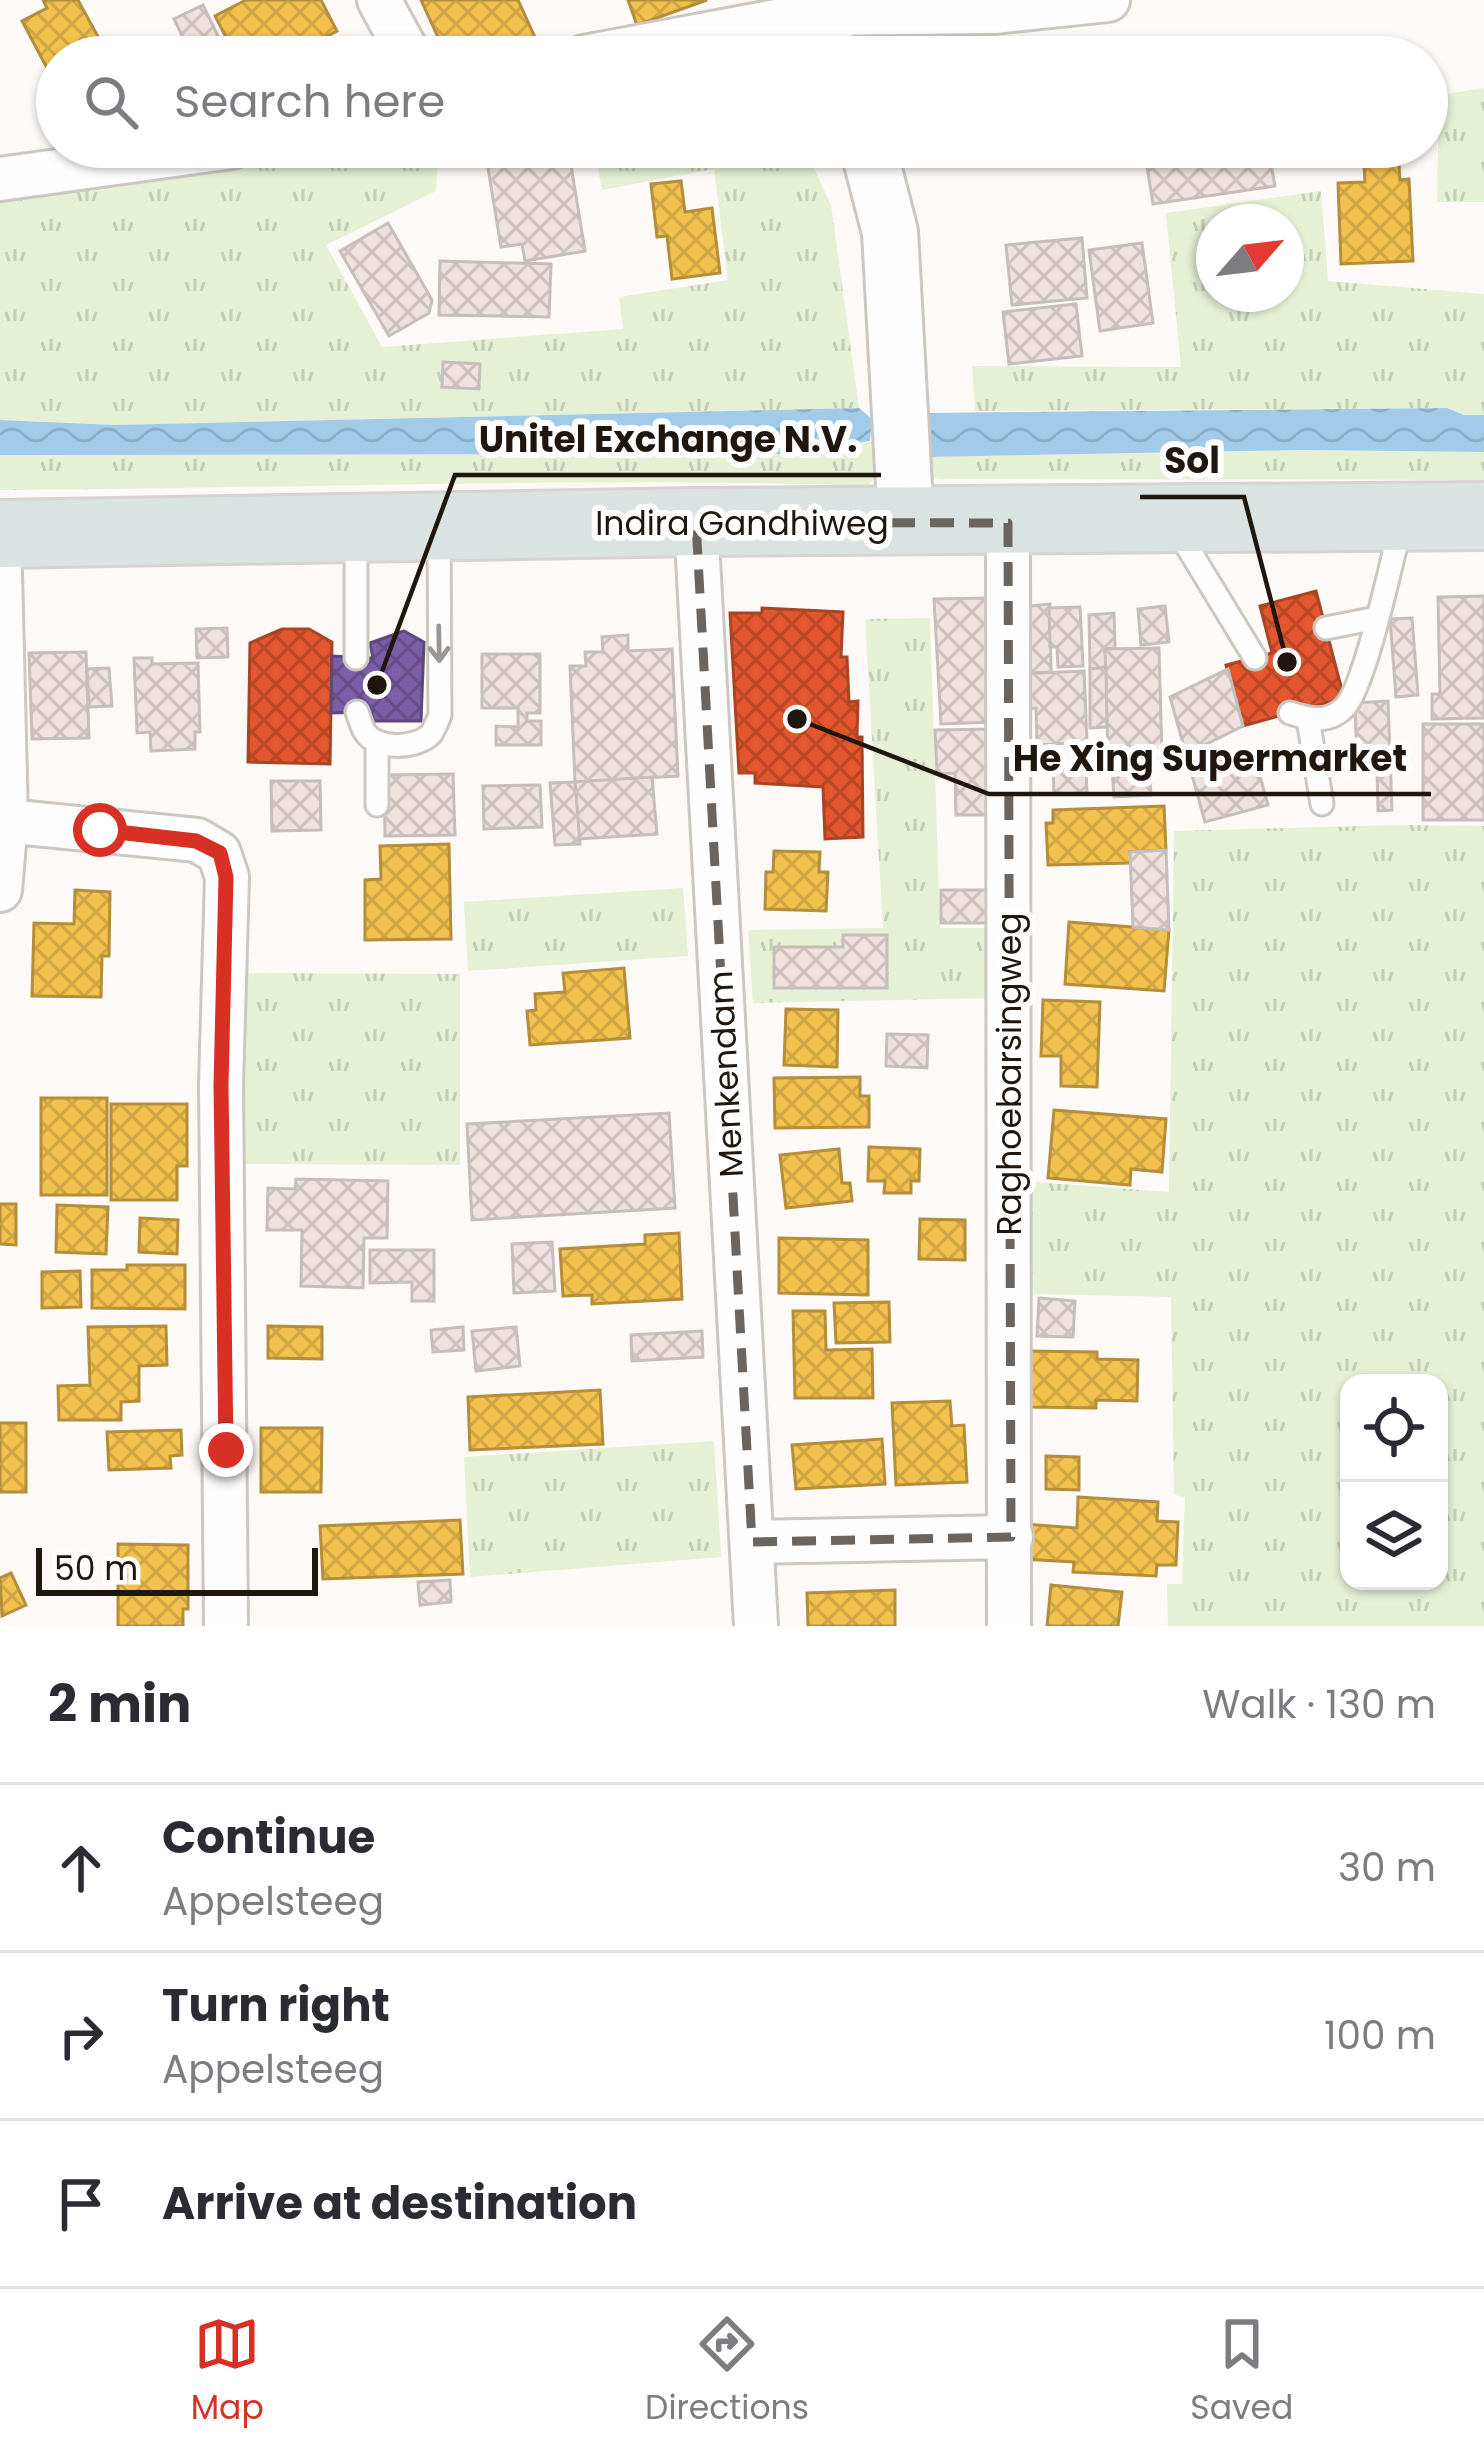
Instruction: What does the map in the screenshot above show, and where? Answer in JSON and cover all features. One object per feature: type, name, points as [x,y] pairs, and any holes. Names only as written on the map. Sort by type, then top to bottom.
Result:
[{"type":"main road","name":"Indira Gandhiweg","points":[[0,534],[696,522],[905,503],[1008,523],[1484,516]]},
{"type":"street","points":[[379,0],[399,36]]},
{"type":"street","points":[[733,36],[818,24],[1108,0]]},
{"type":"street","points":[[0,179],[80,168]]},
{"type":"street","points":[[873,168],[890,232],[905,503]]},
{"type":"street","name":"Menkendam","points":[[696,522],[756,1626]]},
{"type":"street","name":"Raghoebarsingweg","points":[[1008,523],[1009,1626]]},
{"type":"street","points":[[0,572],[6,821],[0,890]]},
{"type":"street","points":[[6,821],[196,841],[220,853],[226,877],[221,1085],[226,1626]]},
{"type":"street","points":[[752,1542],[1011,1537]]},
{"type":"lane","points":[[1322,804],[1299,716],[1327,718],[1351,698],[1402,518]]},
{"type":"lane","points":[[1171,521],[1258,649]]},
{"type":"lane","points":[[357,712],[366,735],[377,742],[415,743],[432,733],[440,715],[440,526]]},
{"type":"lane","points":[[356,528],[356,658]]},
{"type":"lane","points":[[1326,628],[1377,617]]},
{"type":"lane","points":[[1336,668],[1363,663]]},
{"type":"lane","points":[[377,742],[377,805]]},
{"type":"highlighted area","points":[[696,522],[1008,523],[1011,1537],[752,1542]]},
{"type":"green space","points":[[1484,88],[1484,202],[1437,202],[1438,168],[1448,168],[1448,94]]},
{"type":"green space","points":[[188,168],[437,168],[436,191],[326,245],[382,347],[623,329],[619,297],[728,280],[714,169],[602,190],[598,168],[814,168],[831,205],[859,408],[115,425],[0,420],[0,188]]},
{"type":"green space","points":[[1321,191],[1328,281],[1484,294],[1484,415],[1464,415],[1447,408],[975,411],[972,366],[1181,367],[1166,213],[1196,209],[1196,312],[1304,312],[1304,204],[1229,204]]},
{"type":"green space","points":[[877,441],[877,472],[866,486],[541,483],[0,490],[0,455],[797,454]]},
{"type":"green space","points":[[1304,450],[1484,452],[1484,480],[942,479],[928,477],[926,457]]},
{"type":"green space","points":[[930,618],[940,928],[996,928],[998,998],[753,1003],[748,930],[883,928],[865,619]]},
{"type":"green space","points":[[1484,826],[1484,1626],[1168,1626],[1167,1584],[1182,1584],[1185,1497],[1174,1495],[1171,1297],[1022,1294],[1021,1181],[1169,1192],[1174,831]]},
{"type":"green space","points":[[683,888],[688,956],[468,971],[464,902]]},
{"type":"green space","points":[[233,973],[460,974],[460,1165],[233,1164]]},
{"type":"green space","points":[[714,1441],[721,1557],[470,1577],[464,1457]]},
{"type":"water","points":[[859,408],[872,419],[870,441],[797,454],[0,455],[0,420],[115,425]]},
{"type":"water","points":[[1447,408],[1464,415],[1484,415],[1484,452],[1304,450],[926,457],[923,413]]},
{"type":"building: Homes","points":[[43,0],[78,0],[98,36],[36,36],[36,47],[22,21],[47,8]]},
{"type":"building: Homes","points":[[246,0],[321,0],[337,31],[327,36],[225,36],[215,16]]},
{"type":"building: Homes","points":[[421,0],[518,0],[534,36],[437,36]]},
{"type":"building: Homes","points":[[628,0],[707,0],[637,25]]},
{"type":"building: Homes","points":[[1364,168],[1399,168],[1400,180],[1409,179],[1413,261],[1341,264],[1338,183],[1365,182]]},
{"type":"building: Homes","points":[[681,181],[685,212],[712,208],[720,273],[672,279],[667,236],[657,237],[651,184]]},
{"type":"building: Homes","points":[[1164,806],[1166,850],[1130,852],[1131,863],[1048,865],[1046,823],[1053,823],[1053,810]]},
{"type":"building: Homes","points":[[449,844],[451,939],[365,940],[365,880],[381,879],[380,846]]},
{"type":"building: Homes","points":[[774,851],[820,852],[819,872],[828,872],[826,911],[765,909],[766,872],[773,872]]},
{"type":"building: Homes","points":[[75,890],[110,892],[109,956],[102,956],[101,997],[32,996],[34,923],[74,924]]},
{"type":"building: Homes","points":[[1069,922],[1169,930],[1164,991],[1065,984]]},
{"type":"building: Homes","points":[[624,968],[630,1038],[530,1045],[527,1011],[536,1010],[535,994],[565,992],[563,973]]},
{"type":"building: Homes","points":[[1043,1000],[1100,1002],[1097,1087],[1061,1086],[1061,1056],[1041,1056]]},
{"type":"building: Homes","points":[[786,1009],[838,1010],[837,1067],[784,1065]]},
{"type":"building: Homes","points":[[860,1077],[860,1096],[869,1096],[869,1127],[775,1128],[774,1078]]},
{"type":"building: Homes","points":[[41,1098],[107,1098],[107,1195],[41,1195]]},
{"type":"building: Homes","points":[[111,1104],[187,1104],[187,1166],[177,1166],[177,1200],[111,1200]]},
{"type":"building: Homes","points":[[1054,1110],[1166,1119],[1162,1172],[1131,1169],[1130,1185],[1048,1178]]},
{"type":"building: Homes","points":[[869,1147],[920,1149],[919,1181],[911,1181],[911,1193],[884,1193],[885,1181],[868,1181]]},
{"type":"building: Homes","points":[[839,1149],[842,1183],[850,1183],[852,1201],[786,1208],[780,1155]]},
{"type":"building: Homes","points":[[0,1204],[16,1204],[16,1245],[0,1244]]},
{"type":"building: Homes","points":[[57,1205],[108,1207],[106,1254],[56,1252]]},
{"type":"building: Homes","points":[[140,1218],[178,1220],[177,1254],[139,1252]]},
{"type":"building: Homes","points":[[920,1219],[965,1220],[965,1260],[919,1259]]},
{"type":"building: Homes","points":[[679,1233],[682,1299],[592,1304],[592,1295],[563,1296],[560,1249],[645,1244],[645,1235]]},
{"type":"building: Homes","points":[[779,1238],[868,1240],[868,1295],[779,1293]]},
{"type":"building: Homes","points":[[127,1265],[185,1265],[185,1309],[92,1308],[92,1270],[127,1270]]},
{"type":"building: Homes","points":[[80,1271],[81,1307],[42,1308],[42,1272]]},
{"type":"building: Homes","points":[[889,1302],[890,1342],[836,1343],[834,1303]]},
{"type":"building: Homes","points":[[793,1311],[825,1311],[826,1350],[872,1349],[873,1398],[795,1398]]},
{"type":"building: Homes","points":[[166,1326],[167,1365],[139,1366],[139,1401],[121,1402],[121,1420],[59,1420],[58,1386],[90,1385],[88,1327]]},
{"type":"building: Homes","points":[[268,1326],[322,1327],[322,1359],[268,1358]]},
{"type":"building: Homes","points":[[1026,1351],[1097,1352],[1097,1359],[1138,1360],[1137,1401],[1096,1400],[1096,1408],[1026,1407]]},
{"type":"building: Homes","points":[[600,1390],[603,1444],[470,1450],[468,1397]]},
{"type":"building: Homes","points":[[950,1401],[952,1426],[964,1425],[967,1482],[896,1485],[892,1403]]},
{"type":"building: Homes","points":[[0,1423],[26,1423],[26,1492],[0,1492]]},
{"type":"building: Homes","points":[[261,1428],[322,1428],[321,1492],[261,1492]]},
{"type":"building: Homes","points":[[181,1430],[182,1455],[170,1456],[171,1468],[109,1470],[107,1432]]},
{"type":"building: Homes","points":[[882,1439],[885,1484],[796,1489],[792,1445]]},
{"type":"building: Homes","points":[[1046,1456],[1079,1457],[1079,1490],[1046,1489]]},
{"type":"building: Homes","points":[[1078,1497],[1158,1502],[1157,1521],[1178,1522],[1176,1565],[1157,1565],[1156,1576],[1073,1572],[1074,1562],[1023,1559],[1025,1524],[1077,1528]]},
{"type":"building: Homes","points":[[460,1520],[463,1574],[323,1579],[320,1526]]},
{"type":"building: Homes","points":[[118,1544],[188,1545],[188,1609],[183,1609],[183,1626],[118,1626]]},
{"type":"building: Homes","points":[[11,1573],[26,1605],[2,1616],[0,1578]]},
{"type":"building: Homes","points":[[1051,1585],[1122,1592],[1118,1626],[1047,1626]]},
{"type":"building: Homes","points":[[895,1590],[895,1626],[808,1626],[807,1593]]},
{"type":"building: Shops","points":[[1316,591],[1344,698],[1243,726],[1226,665],[1272,653],[1260,606]]},
{"type":"building: Shops","points":[[762,608],[843,612],[841,657],[847,657],[849,702],[858,701],[857,737],[862,737],[863,837],[825,839],[823,787],[755,783],[755,773],[739,773],[730,613],[762,613]]},
{"type":"building: Shops","points":[[282,629],[309,629],[332,642],[330,764],[248,762],[250,643]]},
{"type":"building: Offices","points":[[404,631],[424,642],[421,721],[372,721],[372,712],[331,713],[332,656],[373,658],[370,643]]},
{"type":"building: Other","points":[[203,5],[218,36],[182,36],[174,19]]},
{"type":"building: Other","points":[[488,168],[571,168],[585,251],[525,261],[522,244],[501,247]]},
{"type":"building: Other","points":[[1147,168],[1272,168],[1275,186],[1153,204]]},
{"type":"building: Other","points":[[388,223],[432,300],[429,313],[389,336],[340,251]]},
{"type":"building: Other","points":[[1082,238],[1087,298],[1012,305],[1006,245]]},
{"type":"building: Other","points":[[1142,243],[1153,323],[1100,331],[1089,250]]},
{"type":"building: Other","points":[[440,261],[551,264],[549,317],[439,315]]},
{"type":"building: Other","points":[[1076,304],[1082,356],[1009,364],[1003,312]]},
{"type":"building: Other","points":[[443,362],[480,364],[479,389],[442,387]]},
{"type":"building: Other","points":[[1484,596],[1484,718],[1432,719],[1432,694],[1440,694],[1438,597]]},
{"type":"building: Other","points":[[986,598],[991,722],[941,724],[934,599]]},
{"type":"building: Other","points":[[1050,604],[1051,672],[1018,674],[1019,607]]},
{"type":"building: Other","points":[[1165,606],[1169,642],[1141,645],[1138,609]]},
{"type":"building: Other","points":[[1080,607],[1083,666],[1058,667],[1057,647],[1050,647],[1049,608]]},
{"type":"building: Other","points":[[1114,613],[1115,648],[1105,649],[1106,667],[1090,669],[1089,615]]},
{"type":"building: Other","points":[[1412,618],[1418,695],[1396,697],[1390,619]]},
{"type":"building: Other","points":[[227,628],[228,657],[197,658],[196,629]]},
{"type":"building: Other","points":[[628,635],[628,651],[672,649],[678,776],[575,782],[570,666],[586,666],[585,652],[603,652],[602,637]]},
{"type":"building: Other","points":[[1159,648],[1162,757],[1108,758],[1105,649]]},
{"type":"building: Other","points":[[86,652],[89,738],[32,739],[29,653]]},
{"type":"building: Other","points":[[482,654],[540,654],[540,713],[527,713],[527,721],[541,721],[541,745],[496,745],[496,726],[518,727],[518,708],[482,708]]},
{"type":"building: Other","points":[[134,658],[152,658],[152,664],[198,663],[200,732],[195,732],[195,749],[151,751],[150,732],[137,733]]},
{"type":"building: Other","points":[[1106,667],[1107,727],[1090,728],[1090,669]]},
{"type":"building: Other","points":[[109,668],[112,706],[89,707],[87,669]]},
{"type":"building: Other","points":[[1228,669],[1243,726],[1186,754],[1170,697]]},
{"type":"building: Other","points":[[1084,671],[1087,742],[1037,745],[1036,708],[1020,709],[1018,674]]},
{"type":"building: Other","points":[[1388,701],[1392,810],[1378,811],[1377,769],[1357,769],[1355,703]]},
{"type":"building: Other","points":[[1423,724],[1484,724],[1484,820],[1423,820]]},
{"type":"building: Other","points":[[991,729],[993,815],[956,815],[955,773],[937,774],[935,730]]},
{"type":"building: Other","points":[[1253,751],[1268,805],[1205,822],[1190,768]]},
{"type":"building: Other","points":[[1149,767],[1151,795],[1114,797],[1112,769]]},
{"type":"building: Other","points":[[1086,769],[1087,793],[1054,794],[1053,770]]},
{"type":"building: Other","points":[[453,774],[455,835],[385,836],[384,775]]},
{"type":"building: Other","points":[[652,777],[657,834],[579,839],[575,782]]},
{"type":"building: Other","points":[[271,781],[320,781],[321,830],[272,831]]},
{"type":"building: Other","points":[[575,782],[580,844],[555,845],[550,783]]},
{"type":"building: Other","points":[[540,785],[542,827],[484,829],[483,786]]},
{"type":"building: Other","points":[[1166,850],[1169,930],[1133,927],[1130,852]]},
{"type":"building: Other","points":[[941,890],[987,890],[987,923],[941,923]]},
{"type":"building: Other","points":[[843,935],[887,935],[887,988],[774,988],[774,947],[843,947]]},
{"type":"building: Other","points":[[887,1034],[928,1035],[927,1068],[886,1066]]},
{"type":"building: Other","points":[[669,1113],[675,1208],[472,1220],[467,1124]]},
{"type":"building: Other","points":[[296,1179],[388,1181],[387,1238],[364,1238],[363,1288],[301,1286],[302,1230],[267,1230],[268,1188],[295,1189]]},
{"type":"building: Other","points":[[552,1242],[555,1291],[514,1293],[512,1244]]},
{"type":"building: Other","points":[[370,1250],[434,1250],[434,1301],[412,1301],[412,1282],[370,1283]]},
{"type":"building: Other","points":[[1039,1298],[1075,1301],[1073,1337],[1037,1336]]},
{"type":"building: Other","points":[[463,1327],[464,1350],[433,1352],[431,1330]]},
{"type":"building: Other","points":[[516,1327],[520,1366],[476,1371],[472,1331]]},
{"type":"building: Other","points":[[702,1331],[703,1357],[632,1361],[631,1335]]},
{"type":"building: Other","points":[[450,1580],[451,1602],[420,1605],[418,1582]]},
{"type":"place","name":"Sol","points":[[1287,662]]},
{"type":"place","name":"Unitel Exchange N.V.","points":[[377,685]]},
{"type":"place","name":"He Xing Supermarket","points":[[797,719]]},
{"type":"route","points":[[100,830],[196,841],[220,853],[226,877],[221,1085],[226,1450]]}]
